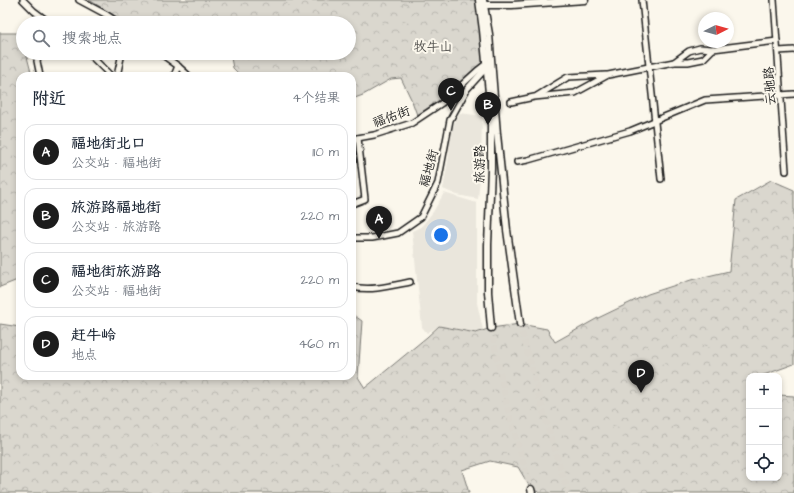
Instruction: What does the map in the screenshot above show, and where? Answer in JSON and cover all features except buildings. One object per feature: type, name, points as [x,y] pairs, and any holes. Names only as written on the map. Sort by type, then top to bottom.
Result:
[{"type":"main road","points":[[481,3],[512,5],[586,0]]},
{"type":"main road","name":"旅游路","points":[[481,3],[489,34],[488,65],[491,114],[491,168],[488,292],[491,328]]},
{"type":"main road","name":"旅游路","points":[[488,65],[507,230],[520,324]]},
{"type":"street","points":[[23,0],[42,16]]},
{"type":"street","points":[[79,0],[108,16]]},
{"type":"street","points":[[642,0],[661,179]]},
{"type":"street","name":"云驰路","points":[[774,0],[786,171]]},
{"type":"street","points":[[674,62],[689,51],[700,48],[713,49],[777,41]]},
{"type":"street","points":[[534,97],[568,77],[608,75],[674,62],[688,62],[703,59],[713,49]]},
{"type":"street","points":[[778,51],[794,50]]},
{"type":"street","points":[[37,60],[39,72]]},
{"type":"street","points":[[95,60],[107,72]]},
{"type":"street","points":[[119,72],[121,60]]},
{"type":"street","points":[[170,60],[185,72]]},
{"type":"street","name":"福佑街","points":[[358,138],[374,135],[412,123],[442,103],[477,71],[488,65]]},
{"type":"street","name":"福地街","points":[[356,238],[372,238],[398,233],[421,217],[438,183],[450,120],[467,89],[488,65]]},
{"type":"street","points":[[176,72],[178,66]]},
{"type":"street","points":[[511,102],[534,97],[576,93],[608,75]]},
{"type":"street","points":[[517,162],[630,131],[705,100],[794,94]]},
{"type":"street","points":[[356,202],[365,198],[358,138]]},
{"type":"street","points":[[356,287],[370,289],[383,288],[410,282]]},
{"type":"shaded area","points":[[460,113],[482,116],[481,168],[478,199],[457,195],[443,189],[449,155],[451,129]]},
{"type":"shaded area","points":[[444,193],[477,203],[477,303],[483,330],[476,333],[439,326],[427,333],[422,327],[412,231],[421,227],[433,212]]},
{"type":"green space","name":"牧牛山","points":[[89,0],[476,0],[484,61],[452,90],[417,115],[401,78],[391,79],[356,98],[356,72],[237,72],[233,68],[231,60],[356,60],[356,16],[115,16]]},
{"type":"green space","points":[[0,33],[16,33],[16,60],[28,60],[31,72],[16,72],[16,281],[0,287]]},
{"type":"green space","points":[[771,180],[794,190],[794,364],[769,373],[746,373],[746,481],[782,481],[782,395],[794,396],[794,493],[541,493],[531,489],[518,467],[490,461],[462,470],[469,493],[0,493],[0,324],[16,326],[16,380],[356,380],[356,317],[362,321],[358,377],[365,388],[439,326],[476,333],[491,328],[520,324],[547,329],[555,342],[596,319],[648,294],[691,280],[729,271],[736,200]]},
{"type":"tunnel","points":[[520,324],[544,414],[568,493]]},
{"type":"tunnel","points":[[491,328],[508,410],[531,489]]},
{"type":"place","name":"福地街旅游路","points":[[451,111]]},
{"type":"place","name":"旅游路福地街","points":[[488,125]]},
{"type":"place","name":"福地街北口","points":[[379,239]]},
{"type":"place","name":"赶牛岭","points":[[641,393]]}]
